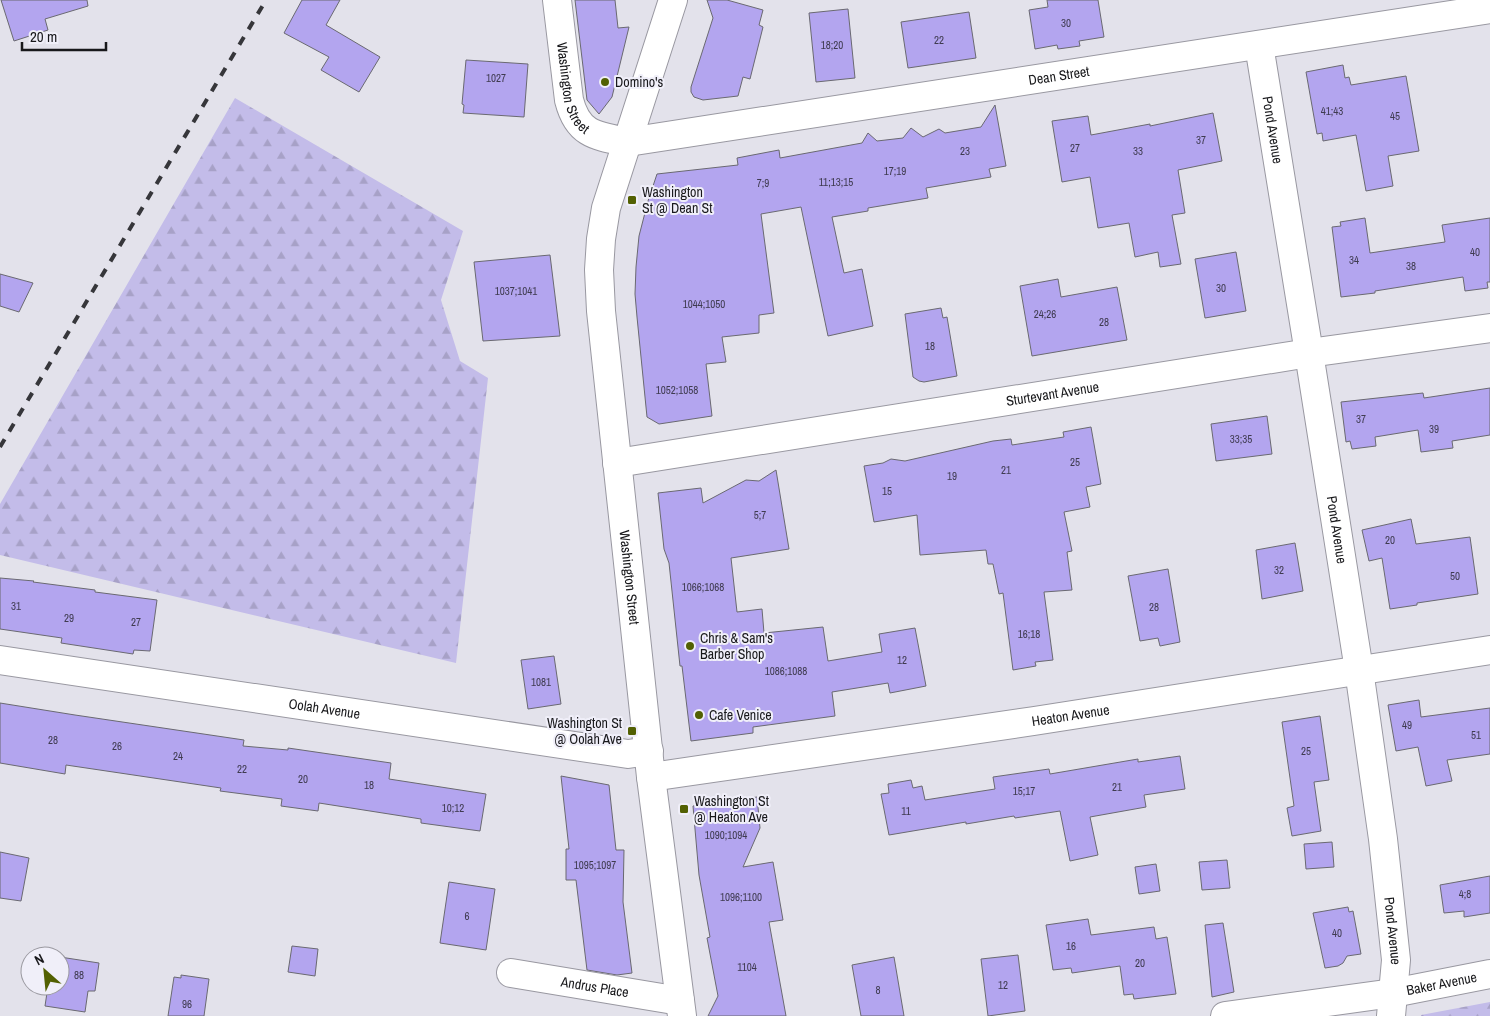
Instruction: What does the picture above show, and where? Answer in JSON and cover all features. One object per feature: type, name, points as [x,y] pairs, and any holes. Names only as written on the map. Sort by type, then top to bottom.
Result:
[{"type":"street","name":"Washington Street","points":[[557,0],[572,114],[582,127],[592,133],[628,142]]},
{"type":"street","name":"Washington Street","points":[[673,0],[606,208],[599,270],[601,311],[650,764],[681,1009]]},
{"type":"street","name":"Dean Street","points":[[628,142],[1490,10]]},
{"type":"street","name":"Pond Avenue","points":[[1259,45],[1359,670],[1383,839],[1396,960],[1392,1005]]},
{"type":"street","name":"Sturtevant Avenue","points":[[617,463],[1309,353],[1490,328]]},
{"type":"street","name":"Heaton Avenue","points":[[650,764],[1005,726],[1490,650]]},
{"type":"street","name":"Oolah Avenue","points":[[0,660],[628,754],[650,764]]},
{"type":"street","name":"Andrus Place","points":[[510,973],[681,1009]]},
{"type":"street","name":"Baker Avenue","points":[[1226,1016],[1392,1005],[1490,974]]},
{"type":"green space","points":[[235,98],[463,231],[441,300],[460,361],[488,378],[456,663],[0,555],[0,504]]},
{"type":"green space","points":[[1490,1002],[1490,1016],[1421,1016],[1421,1015]]},
{"type":"building","points":[[1,0],[87,0],[88,6],[45,19],[48,30],[14,41]]},
{"type":"building","points":[[302,0],[340,0],[326,25],[380,57],[359,92],[321,70],[329,57],[284,33]]},
{"type":"building","points":[[575,0],[615,0],[618,28],[629,27],[612,97],[599,114],[587,100]]},
{"type":"building","points":[[707,0],[727,0],[763,10],[759,25],[763,27],[750,79],[743,77],[738,96],[703,100],[694,97],[691,92],[713,18]]},
{"type":"building","points":[[1047,0],[1098,0],[1104,37],[1079,41],[1080,46],[1058,49],[1057,45],[1035,49],[1029,10],[1048,7]]},
{"type":"building","points":[[848,9],[855,78],[816,82],[809,13]]},
{"type":"building","points":[[969,12],[976,58],[908,68],[901,22]]},
{"type":"building","points":[[466,60],[528,64],[524,117],[463,113],[464,105],[462,104]]},
{"type":"building","points":[[1343,65],[1345,78],[1349,77],[1351,85],[1406,76],[1419,151],[1388,156],[1393,186],[1366,191],[1356,135],[1323,141],[1322,133],[1317,134],[1306,72]]},
{"type":"building","points":[[995,105],[1006,166],[989,169],[991,177],[926,188],[928,198],[868,208],[868,211],[832,217],[844,273],[862,269],[873,326],[828,336],[801,207],[761,214],[774,313],[759,315],[759,333],[722,337],[726,362],[706,364],[712,416],[659,424],[647,417],[635,294],[636,267],[639,236],[657,174],[738,165],[737,158],[779,150],[780,158],[862,143],[868,133],[877,141],[903,138],[911,128],[923,137],[939,129],[945,133],[981,127]]},
{"type":"building","points":[[1213,113],[1222,161],[1178,170],[1185,213],[1172,215],[1181,264],[1160,267],[1158,252],[1135,257],[1129,223],[1098,228],[1090,177],[1062,182],[1052,121],[1088,116],[1091,135],[1150,124],[1150,126]]},
{"type":"building","points":[[1365,218],[1370,253],[1445,242],[1442,225],[1490,218],[1490,282],[1487,282],[1488,288],[1465,291],[1463,277],[1375,291],[1375,293],[1341,297],[1332,227],[1341,226],[1340,222]]},
{"type":"building","points":[[1236,252],[1246,311],[1205,318],[1195,259]]},
{"type":"building","points":[[550,255],[560,336],[483,341],[474,262]]},
{"type":"building","points":[[0,274],[33,283],[19,312],[0,306]]},
{"type":"building","points":[[1058,279],[1061,297],[1117,287],[1127,340],[1032,356],[1020,286]]},
{"type":"building","points":[[941,308],[943,318],[947,317],[957,376],[924,382],[919,381],[913,377],[905,314]]},
{"type":"building","points":[[1490,388],[1490,435],[1452,441],[1453,448],[1421,452],[1418,430],[1375,437],[1376,446],[1352,449],[1350,441],[1346,442],[1341,402],[1423,393],[1424,398]]},
{"type":"building","points":[[1267,416],[1272,454],[1216,461],[1211,424]]},
{"type":"building","points":[[1091,427],[1101,484],[1086,487],[1090,507],[1064,512],[1072,551],[1067,552],[1072,590],[1044,592],[1053,660],[1035,662],[1036,666],[1013,670],[1003,593],[999,594],[993,564],[988,564],[986,550],[920,555],[917,515],[874,522],[864,466],[883,463],[891,459],[905,461],[993,441],[1011,439],[1012,445],[1064,437],[1063,432]]},
{"type":"building","points":[[776,470],[789,549],[731,558],[737,612],[762,609],[764,633],[823,627],[828,661],[882,652],[879,634],[915,628],[926,686],[890,693],[888,683],[832,692],[835,716],[753,727],[753,733],[691,741],[682,666],[680,666],[669,563],[664,549],[658,493],[701,488],[703,503],[746,480],[759,481]]},
{"type":"building","points":[[1411,519],[1416,544],[1470,537],[1478,594],[1390,609],[1382,558],[1369,561],[1362,530]]},
{"type":"building","points":[[1295,543],[1303,591],[1262,599],[1256,550]]},
{"type":"building","points":[[1168,569],[1180,642],[1160,646],[1158,638],[1140,641],[1128,576]]},
{"type":"building","points":[[0,578],[34,581],[95,590],[95,592],[157,600],[150,651],[134,650],[133,654],[61,643],[62,638],[0,629]]},
{"type":"building","points":[[554,656],[561,704],[528,709],[521,660]]},
{"type":"building","points":[[1419,700],[1421,717],[1490,708],[1490,754],[1447,760],[1452,781],[1426,786],[1418,747],[1396,751],[1388,705]]},
{"type":"building","points":[[0,703],[244,740],[243,746],[288,750],[288,748],[391,763],[389,779],[486,794],[480,831],[421,823],[421,819],[319,803],[318,811],[281,806],[282,799],[220,791],[221,788],[66,765],[65,774],[0,763]]},
{"type":"building","points":[[1320,716],[1329,780],[1314,782],[1321,831],[1292,836],[1287,808],[1294,806],[1282,722]]},
{"type":"building","points":[[1180,756],[1185,789],[1144,795],[1146,807],[1090,817],[1098,855],[1070,861],[1060,811],[966,824],[966,822],[889,835],[881,794],[889,793],[888,784],[911,780],[913,788],[922,786],[925,800],[995,789],[993,777],[1049,769],[1050,774],[1138,759],[1138,762]]},
{"type":"building","points":[[561,776],[609,785],[616,850],[624,850],[623,902],[632,973],[617,975],[587,970],[576,880],[566,880],[566,849],[569,849]]},
{"type":"building","points":[[757,797],[760,828],[743,867],[773,862],[783,920],[769,922],[786,1016],[708,1016],[718,996],[707,938],[710,937],[699,875],[693,806]]},
{"type":"building","points":[[1332,842],[1334,867],[1306,869],[1304,844]]},
{"type":"building","points":[[0,852],[29,858],[21,901],[0,898]]},
{"type":"building","points":[[1227,860],[1230,888],[1202,890],[1199,862]]},
{"type":"building","points":[[1156,864],[1160,891],[1139,894],[1135,867]]},
{"type":"building","points":[[1490,876],[1490,913],[1464,917],[1464,911],[1444,913],[1440,885]]},
{"type":"building","points":[[449,882],[495,889],[486,950],[440,943]]},
{"type":"building","points":[[1348,907],[1349,912],[1353,911],[1361,954],[1347,956],[1343,963],[1338,966],[1325,968],[1313,913]]},
{"type":"building","points":[[1088,919],[1091,935],[1154,927],[1156,939],[1167,937],[1176,994],[1134,999],[1133,994],[1124,995],[1120,966],[1072,973],[1071,968],[1053,970],[1046,925]]},
{"type":"building","points":[[1223,923],[1234,992],[1212,997],[1205,925]]},
{"type":"building","points":[[292,946],[318,949],[315,976],[288,972]]},
{"type":"building","points":[[1018,955],[1025,1011],[988,1016],[981,959]]},
{"type":"building","points":[[894,957],[904,1016],[861,1016],[852,965]]},
{"type":"building","points":[[70,959],[99,963],[95,991],[88,991],[85,1012],[45,1006],[46,996],[70,996]]},
{"type":"building","points":[[181,975],[209,979],[204,1016],[168,1016],[174,977],[181,978]]},
{"type":"railway","points":[[0,447],[266,0]]},
{"type":"place","name":"Domino's","points":[[605,82]]},
{"type":"place","name":"Washington St @ Dean St","points":[[632,200]]},
{"type":"place","name":"Chris & Sam's Barber Shop","points":[[690,646]]},
{"type":"place","name":"Cafe Venice","points":[[699,715]]},
{"type":"place","name":"Washington St @ Oolah Ave","points":[[632,731]]},
{"type":"place","name":"Washington St @ Heaton Ave","points":[[684,809]]}]
